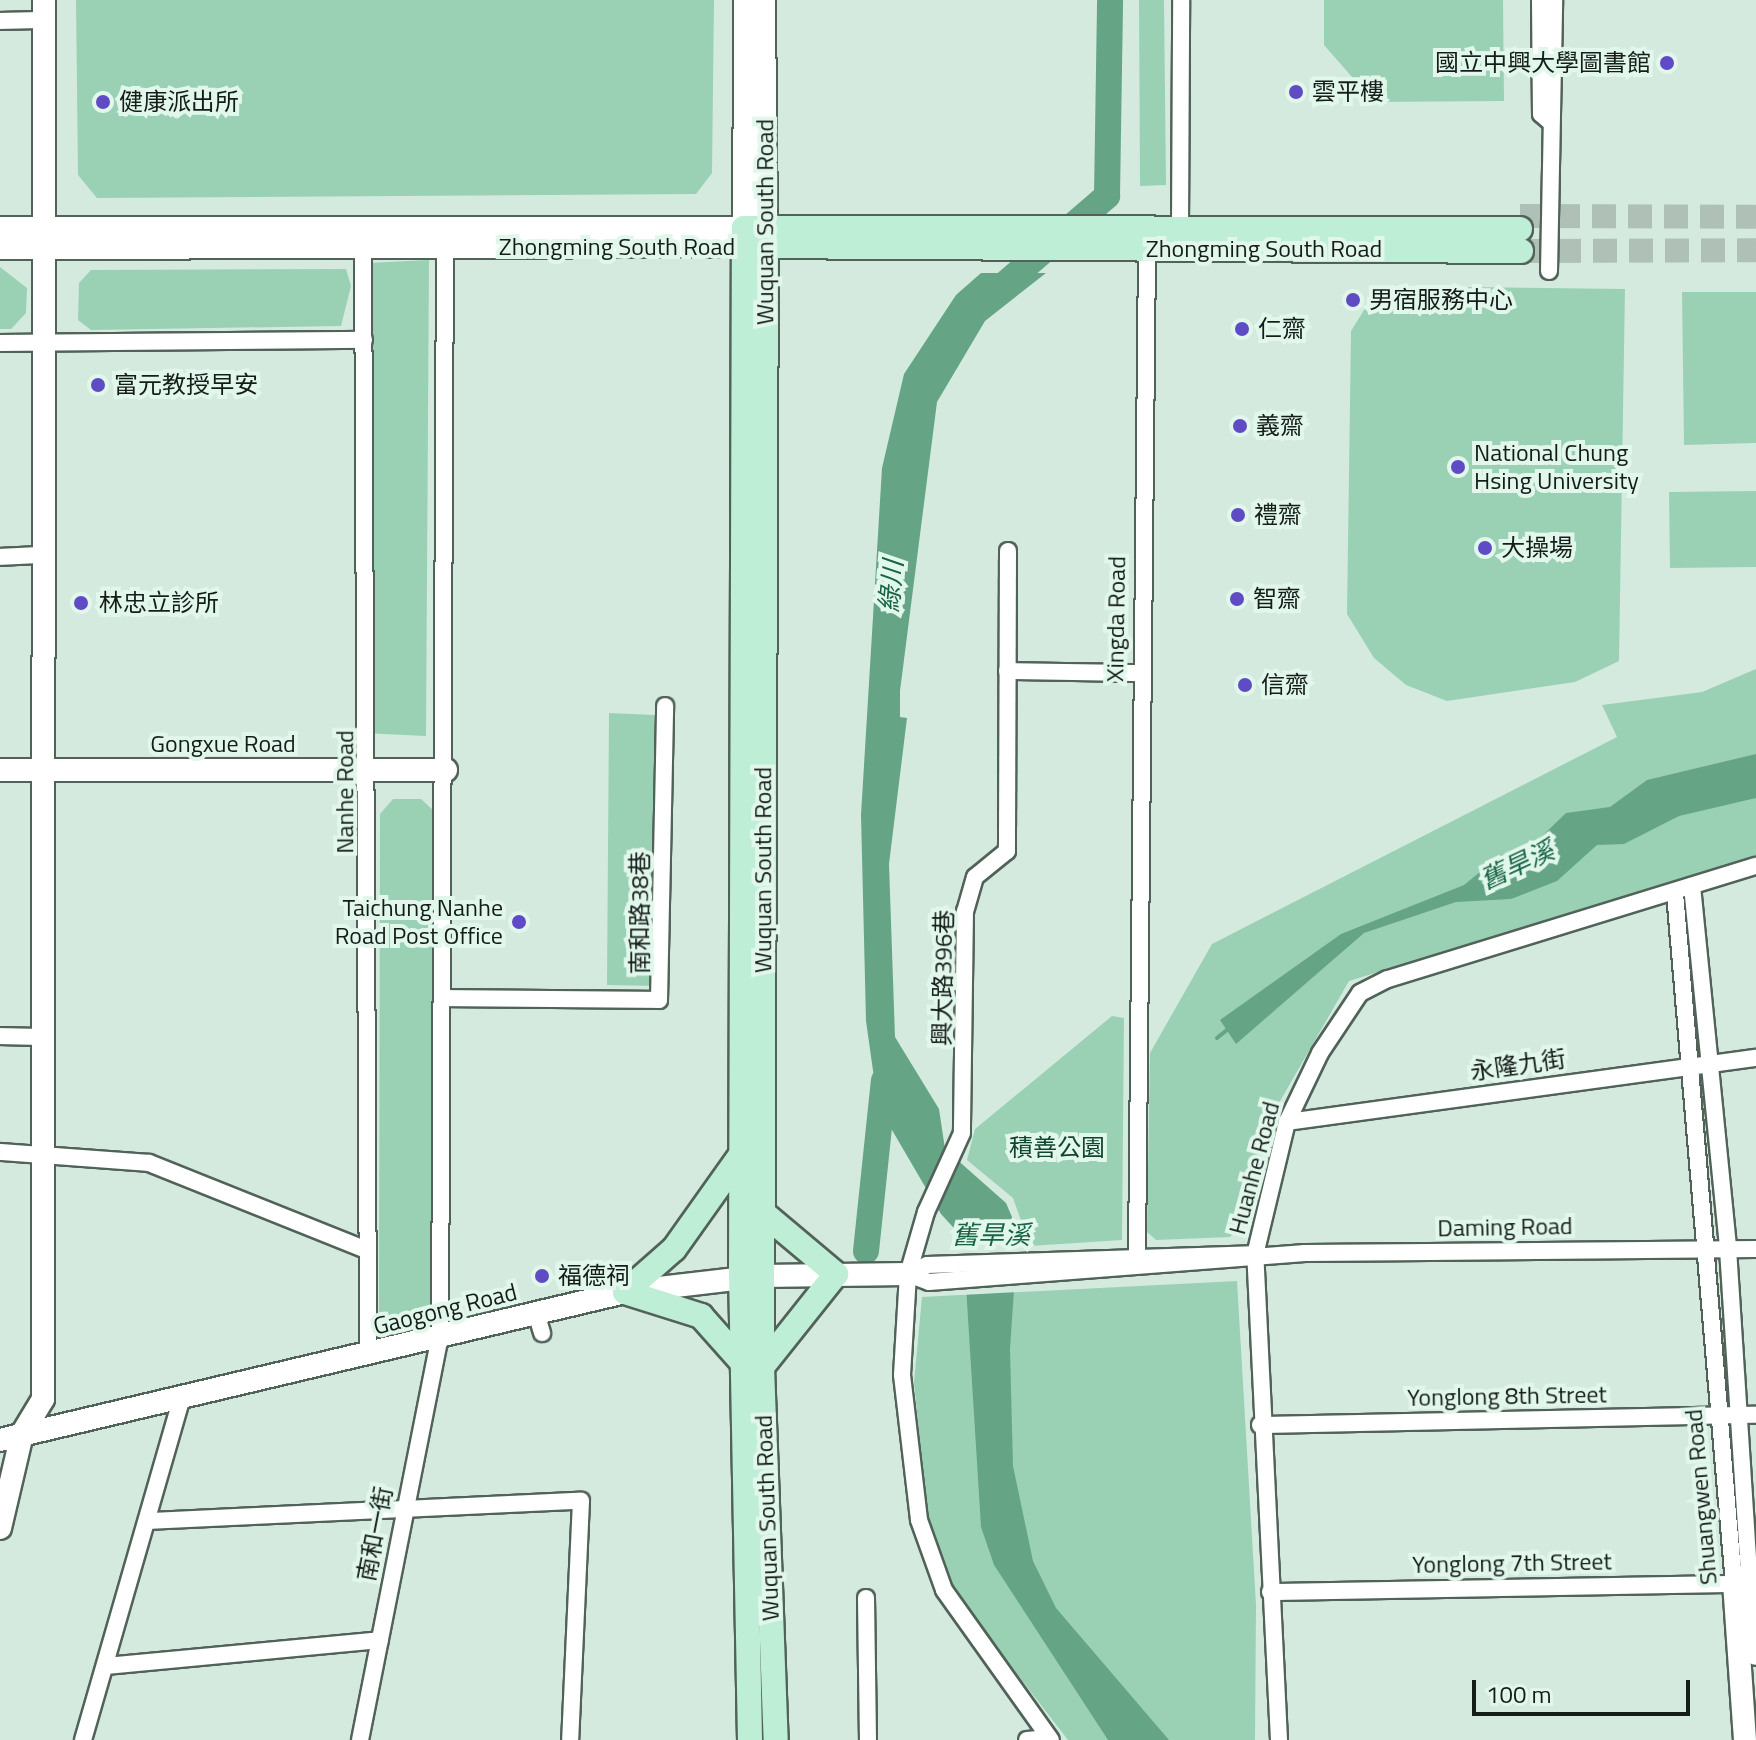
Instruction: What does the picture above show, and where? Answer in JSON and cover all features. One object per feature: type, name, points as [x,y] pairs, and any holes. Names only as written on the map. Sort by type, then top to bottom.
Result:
[{"type":"main road","name":"Zhongming South Road","points":[[1213,219],[1520,239],[998,247],[755,238],[1057,230],[1140,243],[1180,227],[1213,219]]},
{"type":"main road","name":"Wuquan South Road","points":[[750,1740],[751,1276],[743,1152],[755,238]]},
{"type":"main road","name":"Wuquan South Road","points":[[751,1276],[762,1212],[755,238]]},
{"type":"main road","points":[[625,1292],[674,1249],[743,1152]]},
{"type":"main road","points":[[625,1292],[701,1316],[752,1364],[836,1274],[762,1212]]},
{"type":"main road","name":"Wuquan South Road","points":[[752,1364],[776,1740]]},
{"type":"street","name":"Wuquan South Road","points":[[745,0],[755,238]]},
{"type":"street","name":"Wuquan South Road","points":[[755,238],[764,0]]},
{"type":"street","points":[[1180,227],[1181,0]]},
{"type":"street","points":[[1540,0],[1541,114],[1549,121]]},
{"type":"street","points":[[1549,271],[1549,121],[1555,114],[1554,0]]},
{"type":"street","points":[[0,21],[44,10],[41,343],[43,1399],[22,1434],[0,1528]]},
{"type":"street","name":"Zhongming South Road","points":[[0,228],[42,238],[755,238]]},
{"type":"street","name":"Zhongming South Road","points":[[0,248],[42,238]]},
{"type":"street","points":[[440,1337],[446,770],[445,238]]},
{"type":"street","name":"Nanhe Road","points":[[363,240],[369,770],[368,1354]]},
{"type":"street","name":"Xingda Road","points":[[1137,1255],[1140,243]]},
{"type":"street","points":[[0,343],[364,340]]},
{"type":"street","name":"興大路396巷","points":[[921,1274],[926,1212],[954,1158],[965,1100],[965,911],[975,877],[1007,851],[1008,551]]},
{"type":"street","points":[[0,557],[41,555]]},
{"type":"street","points":[[1007,671],[1139,673]]},
{"type":"street","name":"南和路38巷","points":[[444,998],[659,1000],[665,706]]},
{"type":"street","name":"Gongxue Road","points":[[0,770],[446,770]]},
{"type":"street","name":"Huanhe Road","points":[[1279,1740],[1260,1425],[1255,1255],[1287,1122],[1360,993],[1450,958],[1675,893],[1756,866]]},
{"type":"street","name":"Shuangwen Road","points":[[1692,886],[1728,1249],[1728,1416]]},
{"type":"street","name":"Shuangwen Road","points":[[1675,893],[1709,1249],[1747,1585],[1745,1740]]},
{"type":"street","points":[[0,1036],[44,1037]]},
{"type":"street","name":"永隆九街","points":[[1287,1122],[1693,1064],[1756,1058]]},
{"type":"street","points":[[0,1152],[42,1152],[149,1163],[367,1250]]},
{"type":"street","name":"Daming Road","points":[[1033,1267],[1137,1255],[1756,1249]]},
{"type":"street","name":"Daming Road","points":[[1033,1267],[1229,1264],[1255,1255]]},
{"type":"street","points":[[1033,1267],[921,1274],[902,1375],[919,1520],[944,1590],[1050,1739]]},
{"type":"street","name":"Gaogong Road","points":[[0,1440],[440,1337],[539,1323],[625,1292],[751,1276],[921,1274]]},
{"type":"street","name":"南和一街","points":[[360,1740],[404,1506],[440,1337]]},
{"type":"street","points":[[83,1740],[149,1521],[181,1400]]},
{"type":"street","name":"Yonglong 8th Street","points":[[1260,1425],[1756,1415]]},
{"type":"street","points":[[149,1521],[404,1506],[581,1501],[570,1740]]},
{"type":"street","points":[[1747,1585],[1756,1654]]},
{"type":"street","name":"Yonglong 7th Street","points":[[1270,1592],[1747,1585]]},
{"type":"street","points":[[866,1598],[868,1740]]},
{"type":"street","points":[[106,1666],[380,1640]]},
{"type":"street","points":[[1027,1740],[1050,1739]]},
{"type":"green space","points":[[76,0],[714,0],[712,173],[696,194],[97,198],[78,175]]},
{"type":"green space","points":[[1139,0],[1164,0],[1166,185],[1140,186]]},
{"type":"green space","points":[[1324,0],[1503,0],[1504,101],[1374,102],[1324,45]]},
{"type":"green space","points":[[429,260],[426,736],[363,733],[368,263]]},
{"type":"green space","points":[[0,267],[27,288],[26,313],[11,329],[0,329]]},
{"type":"green space","points":[[346,269],[351,286],[341,326],[91,330],[78,320],[79,283],[91,270]]},
{"type":"green space","name":"大操場","points":[[1379,286],[1625,289],[1619,661],[1575,682],[1447,701],[1406,685],[1374,658],[1347,614],[1351,331]]},
{"type":"green space","points":[[1682,292],[1756,292],[1756,443],[1684,445]]},
{"type":"green space","points":[[1756,491],[1756,567],[1670,568],[1669,492]]},
{"type":"green space","points":[[1756,669],[1756,856],[1349,981],[1267,1124],[1252,1214],[1230,1237],[1156,1240],[1147,1232],[1150,1053],[1212,944],[1617,737],[1602,705],[1702,692]]},
{"type":"green space","points":[[609,713],[655,715],[656,986],[607,985]]},
{"type":"green space","points":[[393,799],[421,799],[434,811],[433,1311],[422,1323],[395,1329],[379,1315],[380,814]]},
{"type":"green space","name":"積善公園","points":[[1112,1016],[1124,1018],[1122,1240],[1030,1246],[1013,1198],[967,1160],[975,1129]]},
{"type":"green space","points":[[1237,1281],[1256,1605],[1255,1740],[1068,1740],[952,1590],[929,1534],[914,1382],[922,1297]]},
{"type":"water","points":[[981,273],[1046,273],[985,321],[937,402],[900,691],[900,717],[907,718],[889,864],[895,1037],[939,1109],[945,1149],[1006,1203],[1018,1231],[1010,1349],[1013,1466],[1033,1561],[1056,1608],[1169,1740],[1108,1740],[994,1565],[981,1527],[963,1238],[941,1214],[878,1106],[866,1021],[861,815],[882,468],[904,374],[956,295]]},
{"type":"water","name":"舊旱溪","points":[[1756,754],[1756,798],[1679,816],[1624,844],[1597,845],[1557,881],[1511,899],[1456,902],[1364,933],[1236,1044],[1220,1020],[1341,934],[1464,885],[1501,855],[1537,841],[1566,813],[1610,807],[1647,780]]},
{"type":"pier","points":[[1017,1242],[1018,1292],[962,1295],[960,1245]]},
{"type":"waterway","name":"綠川","points":[[992,295],[1107,196],[1110,0]]},
{"type":"waterway","name":"舊旱溪","points":[[1217,1038],[1228,1029]]},
{"type":"waterway","name":"綠川","points":[[866,1251],[884,1081]]},
{"type":"tunnel","points":[[1520,216],[1756,217]]},
{"type":"tunnel","points":[[1521,251],[1756,250]]},
{"type":"place","name":"國立中興大學圖書館","points":[[1667,63]]},
{"type":"place","name":"雲平樓","points":[[1296,92]]},
{"type":"place","name":"健康派出所","points":[[103,102]]},
{"type":"place","name":"男宿服務中心","points":[[1353,300]]},
{"type":"place","name":"仁齋","points":[[1242,329]]},
{"type":"place","name":"富元教授早安","points":[[98,385]]},
{"type":"place","name":"義齋","points":[[1240,426]]},
{"type":"place","name":"National Chung Hsing University","points":[[1458,467]]},
{"type":"place","name":"禮齋","points":[[1238,515]]},
{"type":"place","name":"大操場","points":[[1485,548]]},
{"type":"place","name":"智齋","points":[[1237,599]]},
{"type":"place","name":"林忠立診所","points":[[81,603]]},
{"type":"place","name":"信齋","points":[[1245,685]]},
{"type":"place","name":"Taichung Nanhe Road Post Office","points":[[519,922]]},
{"type":"place","name":"福德祠","points":[[542,1276]]}]
